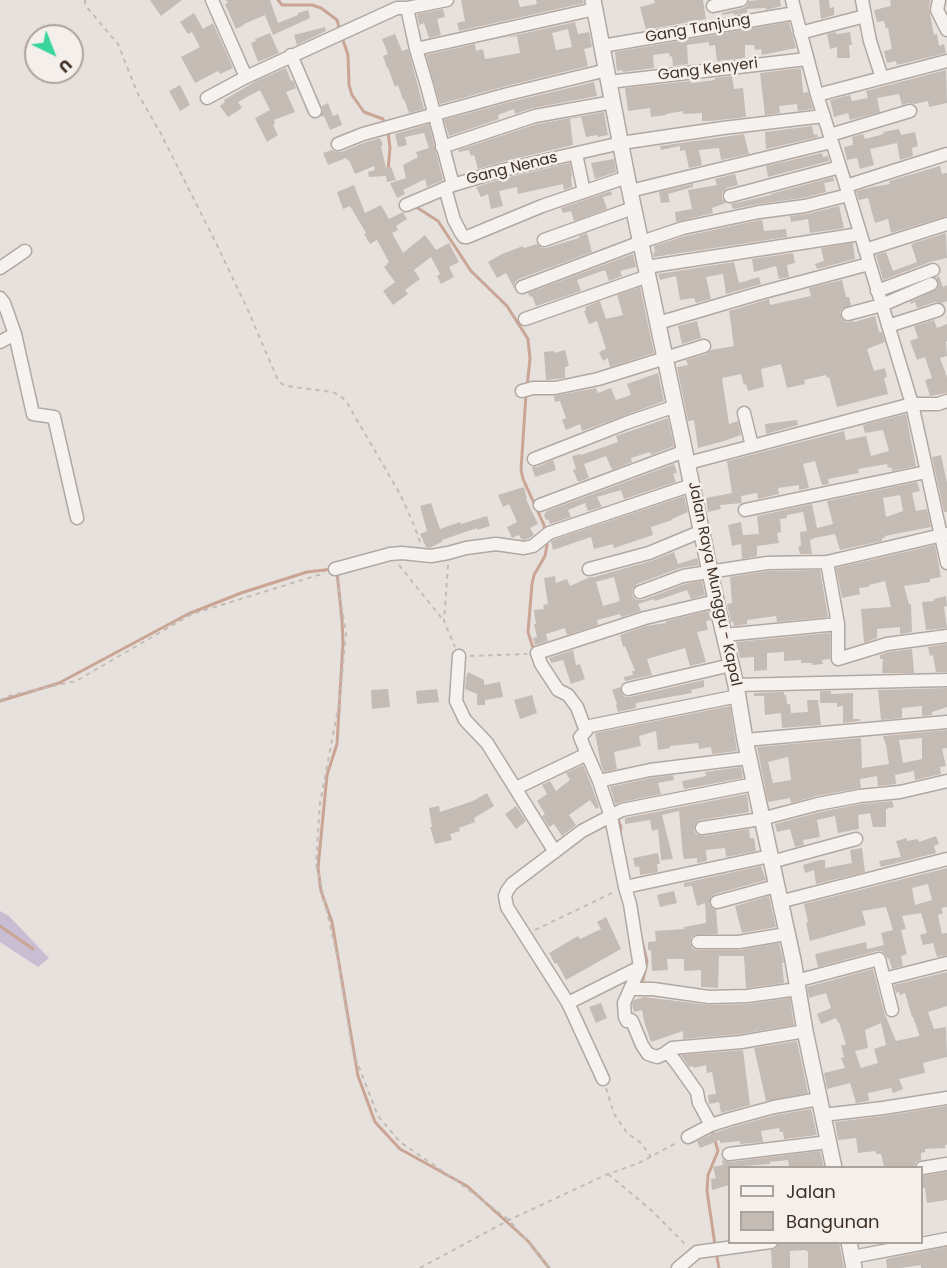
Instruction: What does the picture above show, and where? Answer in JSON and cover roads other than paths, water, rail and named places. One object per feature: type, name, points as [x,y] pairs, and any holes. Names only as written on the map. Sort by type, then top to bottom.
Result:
[{"type":"street","points":[[212,0],[246,77]]},
{"type":"street","points":[[207,98],[291,55],[399,5],[447,0]]},
{"type":"street","points":[[713,6],[741,0]]},
{"type":"street","points":[[792,0],[817,95],[912,404],[926,472],[944,535],[947,563]]},
{"type":"street","points":[[862,0],[870,41],[882,78]]},
{"type":"street","points":[[939,0],[937,10],[947,30]]},
{"type":"street","points":[[416,50],[594,4]]},
{"type":"street","name":"Jalan Raya Munggu - Kapal","points":[[594,4],[628,184],[737,690],[748,758],[834,1166]]},
{"type":"street","points":[[399,5],[416,50],[435,115],[454,220],[464,237],[584,192],[830,138],[910,111]]},
{"type":"street","name":"Gang Tanjung","points":[[602,46],[795,13]]},
{"type":"street","points":[[800,33],[865,16]]},
{"type":"street","points":[[291,55],[315,111]]},
{"type":"street","name":"Gang Kenyeri","points":[[338,144],[363,134],[508,94],[608,76],[807,59]]},
{"type":"street","points":[[817,95],[947,61]]},
{"type":"street","points":[[442,147],[535,116],[613,102]]},
{"type":"street","name":"Gang Nenas","points":[[406,205],[449,186],[503,170],[621,144],[723,128],[824,117]]},
{"type":"street","points":[[576,154],[584,192]]},
{"type":"street","points":[[522,287],[683,228],[759,212],[806,206],[947,154]]},
{"type":"street","points":[[730,196],[840,167]]},
{"type":"street","points":[[544,240],[633,208]]},
{"type":"street","points":[[865,250],[947,224]]},
{"type":"street","points":[[525,319],[647,271],[860,234]]},
{"type":"street","points":[[0,268],[26,251]]},
{"type":"street","points":[[658,323],[869,264]]},
{"type":"street","points":[[877,291],[933,270]]},
{"type":"street","points":[[848,314],[882,305],[931,284]]},
{"type":"street","points":[[0,298],[15,334],[33,414],[54,417],[77,518]]},
{"type":"street","points":[[888,326],[938,310]]},
{"type":"street","points":[[0,342],[15,334]]},
{"type":"street","points":[[533,389],[555,388],[598,379],[704,345]]},
{"type":"street","points":[[540,505],[686,457],[752,446],[912,404],[938,404],[947,401]]},
{"type":"street","points":[[534,459],[676,406]]},
{"type":"street","points":[[744,413],[752,446]]},
{"type":"street","points":[[745,510],[926,472]]},
{"type":"street","points":[[335,569],[390,554],[431,556],[496,544],[524,548],[533,546],[549,533],[692,485]]},
{"type":"street","points":[[589,569],[649,553],[702,531]]},
{"type":"street","points":[[640,592],[683,576],[767,563],[827,562],[944,535]]},
{"type":"street","points":[[827,562],[838,624],[838,659],[888,644],[947,636]]},
{"type":"street","points":[[716,601],[645,618],[537,653],[541,664],[558,690],[577,707],[586,731],[580,736],[611,817],[630,904],[640,967],[624,1004],[625,1017],[627,1021],[632,1021],[642,1046],[648,1054],[657,1056],[672,1048],[741,1042],[805,1031]]},
{"type":"street","points":[[724,635],[838,624]]},
{"type":"street","points":[[459,656],[456,701],[465,720],[487,743],[555,852]]},
{"type":"street","points":[[628,689],[731,665]]},
{"type":"street","points":[[585,727],[737,690],[947,680]]},
{"type":"street","points":[[745,740],[947,722]]},
{"type":"street","points":[[516,788],[587,754]]},
{"type":"street","points":[[599,781],[650,770],[748,758]]},
{"type":"street","points":[[702,828],[761,819],[818,804],[900,792],[947,781]]},
{"type":"street","points":[[603,1079],[568,1003],[524,936],[507,907],[504,896],[512,884],[582,831],[622,810],[754,784]]},
{"type":"street","points":[[625,887],[770,859],[856,839]]},
{"type":"street","points":[[779,902],[947,859]]},
{"type":"street","points":[[717,902],[776,886]]},
{"type":"street","points":[[698,942],[739,942],[786,934]]},
{"type":"street","points":[[630,989],[653,989],[709,997],[747,996],[797,985],[879,959],[892,1010]]},
{"type":"street","points":[[884,979],[947,963]]},
{"type":"street","points":[[568,1003],[640,967]]},
{"type":"street","points":[[664,1054],[669,1054],[692,1083],[699,1103],[711,1125]]},
{"type":"street","points":[[823,1115],[947,1098]]},
{"type":"street","points":[[688,1137],[711,1125],[730,1119],[774,1107],[819,1099]]},
{"type":"street","points":[[729,1154],[829,1142]]},
{"type":"street","points":[[923,1168],[947,1164]]},
{"type":"street","points":[[923,1243],[947,1239]]},
{"type":"street","points":[[683,1264],[697,1252],[756,1244]]},
{"type":"street","points":[[851,1256],[919,1244]]},
{"type":"waterway","points":[[278,0],[282,5],[312,5],[321,8],[337,20],[340,31]]},
{"type":"waterway","points":[[342,37],[348,55],[349,85],[352,95],[364,112],[383,119],[386,126]]},
{"type":"waterway","points":[[388,132],[390,148],[388,170]]},
{"type":"waterway","points":[[413,205],[438,221],[471,271],[507,306],[528,339],[530,359],[527,387]]},
{"type":"waterway","points":[[526,394],[521,470],[545,531]]},
{"type":"waterway","points":[[534,651],[528,632],[532,584],[534,575],[545,556],[546,541]]},
{"type":"waterway","points":[[0,701],[59,683],[188,614],[241,593],[307,572],[333,569]]},
{"type":"waterway","points":[[337,572],[343,642],[337,744],[327,775],[318,868],[321,891],[332,922],[358,1076],[375,1122],[400,1149],[467,1186],[528,1241],[549,1268]]},
{"type":"waterway","points":[[617,817],[621,827],[620,835]]},
{"type":"waterway","points":[[623,849],[626,863]]},
{"type":"waterway","points":[[0,926],[33,949]]},
{"type":"waterway","points":[[640,985],[647,961],[642,941]]},
{"type":"waterway","points":[[712,1131],[718,1151],[708,1175],[707,1191],[715,1245]]},
{"type":"waterway","points":[[716,1252],[719,1268]]}]
